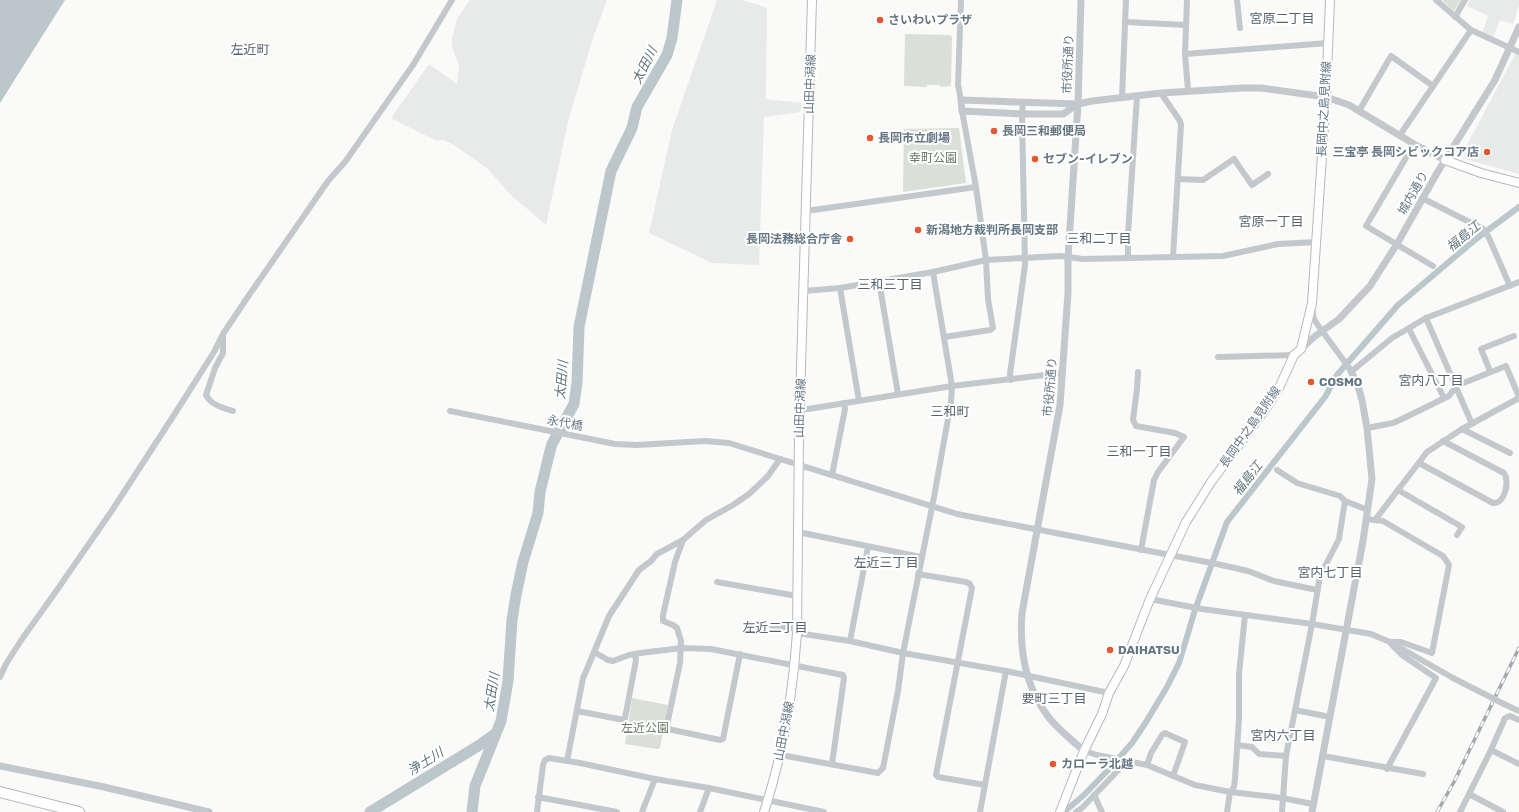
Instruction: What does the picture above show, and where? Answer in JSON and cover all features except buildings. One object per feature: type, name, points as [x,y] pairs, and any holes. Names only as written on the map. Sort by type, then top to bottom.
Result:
[{"type":"highway","points":[[0,792],[79,812]]},
{"type":"main road","name":"山田中潟線","points":[[764,812],[781,755],[795,665],[798,465],[812,0]]},
{"type":"main road","name":"長岡中之島見附線","points":[[1060,812],[1084,751],[1102,714],[1109,693],[1124,666],[1150,600],[1186,522],[1211,482],[1267,407],[1278,390],[1294,355],[1301,349],[1312,303],[1326,96],[1330,0]]},
{"type":"main road","points":[[1446,160],[1481,173],[1519,183]]},
{"type":"street","points":[[0,677],[6,664],[22,639],[78,559],[166,427],[245,301],[328,181],[345,162],[413,65],[452,0]]},
{"type":"street","points":[[944,337],[990,330],[993,328],[988,299],[986,260],[976,187],[958,85],[961,0]]},
{"type":"street","name":"市役所通り","points":[[1081,0],[1078,104],[1068,258],[1068,292],[1060,405],[1037,529],[1021,628],[1022,648],[1027,676],[1038,700],[1050,718],[1084,751]]},
{"type":"street","points":[[1122,98],[1126,0]]},
{"type":"street","points":[[1187,0],[1185,54],[1188,90]]},
{"type":"street","points":[[1238,0],[1240,28]]},
{"type":"street","points":[[1436,0],[1471,30],[1519,52]]},
{"type":"street","points":[[1455,16],[1465,0]]},
{"type":"street","points":[[1125,22],[1186,25]]},
{"type":"street","name":"城内通り","points":[[1301,349],[1314,337],[1339,319],[1370,286],[1397,244],[1422,198],[1495,80],[1519,27]]},
{"type":"street","points":[[1400,135],[1471,30]]},
{"type":"street","points":[[1185,54],[1328,43]]},
{"type":"street","points":[[1359,111],[1391,56],[1433,86]]},
{"type":"street","points":[[961,100],[1078,104],[1161,92],[1261,88],[1326,96],[1359,111],[1414,144],[1446,160]]},
{"type":"street","points":[[1161,92],[1180,121],[1173,257]]},
{"type":"street","points":[[1128,258],[1128,234],[1137,96]]},
{"type":"street","points":[[1011,380],[1010,374],[1025,258],[1023,103]]},
{"type":"street","points":[[962,111],[1022,114],[1063,114],[1078,104]]},
{"type":"street","points":[[1414,144],[1366,226],[1433,266]]},
{"type":"street","points":[[1178,179],[1203,180],[1234,159],[1252,185],[1268,174]]},
{"type":"street","points":[[806,211],[976,187]]},
{"type":"street","points":[[1422,198],[1482,229],[1489,238],[1510,286]]},
{"type":"street","points":[[804,291],[840,288],[933,272],[986,260],[1060,256],[1083,259],[1223,256],[1278,244],[1317,242]]},
{"type":"street","points":[[781,755],[878,773],[883,768],[898,691],[903,653],[951,402],[952,386],[933,272]]},
{"type":"street","points":[[879,281],[898,394]]},
{"type":"street","points":[[1351,370],[1392,338],[1426,318],[1519,282]]},
{"type":"street","points":[[840,288],[859,401]]},
{"type":"street","points":[[1312,303],[1314,319],[1344,358],[1351,370],[1360,392],[1367,428],[1372,479],[1367,519],[1312,812]]},
{"type":"street","points":[[1426,318],[1472,424]]},
{"type":"street","points":[[1409,329],[1444,398]]},
{"type":"street","points":[[224,334],[223,353],[215,368],[206,395],[208,400],[214,404],[233,411]]},
{"type":"street","points":[[1490,371],[1481,349],[1514,336]]},
{"type":"street","points":[[1218,357],[1294,355]]},
{"type":"street","points":[[1367,428],[1393,423],[1449,396],[1456,386],[1490,371],[1506,366],[1519,398],[1462,429],[1427,452],[1375,520]]},
{"type":"street","points":[[1138,372],[1133,420],[1136,426],[1175,433],[1184,437],[1158,472],[1154,480],[1141,550]]},
{"type":"street","points":[[800,409],[952,386],[1062,373]]},
{"type":"street","points":[[832,475],[845,409],[844,403]]},
{"type":"street","name":"永代橋","points":[[450,411],[599,441],[637,445],[715,441],[729,443],[957,514],[1141,550],[1170,554],[1248,571],[1274,581],[1317,590]]},
{"type":"street","points":[[1462,429],[1510,453]]},
{"type":"street","points":[[1419,463],[1493,503],[1501,501],[1507,481],[1504,473],[1443,441]]},
{"type":"street","points":[[567,761],[583,678],[609,616],[639,570],[651,561],[657,554],[683,540],[706,520],[733,506],[749,494],[768,476],[780,459]]},
{"type":"street","points":[[1277,470],[1297,483],[1340,496],[1345,501],[1368,510]]},
{"type":"street","points":[[1398,490],[1462,527],[1457,535]]},
{"type":"street","points":[[1282,812],[1286,756],[1312,624],[1317,590],[1320,576],[1339,539],[1345,501]]},
{"type":"street","points":[[1367,519],[1388,524],[1443,556],[1448,565],[1432,653],[1401,642],[1390,642]]},
{"type":"street","points":[[798,532],[922,557]]},
{"type":"street","points":[[683,540],[675,562],[663,615],[663,621],[673,625],[676,628],[682,641],[680,663],[667,725],[668,729],[720,740],[724,738],[740,654]]},
{"type":"street","points":[[850,641],[868,546]]},
{"type":"street","points":[[918,574],[966,582],[970,584],[972,588],[936,775],[938,777],[985,785]]},
{"type":"street","points":[[717,582],[797,596]]},
{"type":"street","points":[[1150,600],[1371,634],[1390,642],[1453,678],[1519,711]]},
{"type":"street","points":[[1227,812],[1230,792],[1234,786],[1239,719],[1239,674],[1245,615]]},
{"type":"street","points":[[762,624],[903,653],[1006,671],[1109,693]]},
{"type":"street","points":[[1387,768],[1436,678],[1402,655],[1390,642]]},
{"type":"street","points":[[594,652],[608,660],[613,661],[635,654],[682,648],[711,649],[843,675],[844,678],[832,764]]},
{"type":"street","points":[[577,711],[624,720],[636,660],[635,654]]},
{"type":"street","points":[[980,812],[1006,671]]},
{"type":"street","points":[[1295,710],[1330,716]]},
{"type":"street","points":[[1460,812],[1505,718],[1510,716],[1519,720]]},
{"type":"street","points":[[1147,765],[1150,753],[1165,733],[1185,742],[1173,776]]},
{"type":"street","points":[[1237,745],[1252,747],[1259,754],[1286,756]]},
{"type":"street","points":[[1491,750],[1519,764]]},
{"type":"street","points":[[1084,751],[1147,765],[1195,785],[1230,792],[1282,798],[1313,804]]},
{"type":"street","points":[[1323,756],[1423,774]]},
{"type":"street","points":[[537,812],[543,765],[545,760],[552,758],[655,779],[709,788],[823,812]]},
{"type":"street","points":[[1076,812],[1082,808],[1114,776],[1125,760]]},
{"type":"street","points":[[0,766],[111,789],[206,812]]},
{"type":"street","points":[[642,812],[655,779]]},
{"type":"street","points":[[700,812],[709,788]]},
{"type":"street","points":[[1469,794],[1503,812]]},
{"type":"street","points":[[1094,795],[1102,812]]},
{"type":"street","points":[[538,797],[617,812]]},
{"type":"shaded area","points":[[0,0],[65,0],[0,103]]},
{"type":"shaded area","points":[[470,0],[607,0],[592,41],[568,122],[546,225],[511,195],[488,169],[454,145],[444,140],[435,140],[391,118],[429,64],[457,84],[459,65],[452,47],[452,39],[457,19]]},
{"type":"shaded area","points":[[717,0],[743,0],[767,8],[765,99],[802,103],[800,112],[764,117],[759,265],[712,263],[649,233],[672,130]]},
{"type":"shaded area","points":[[1470,0],[1519,0],[1513,24],[1500,20],[1493,38],[1482,33],[1488,16],[1467,6]]},
{"type":"shaded area","points":[[1516,53],[1519,54],[1519,174],[1465,159],[1463,152]]},
{"type":"green space","points":[[1442,0],[1461,0],[1454,11]]},
{"type":"green space","points":[[905,34],[950,35],[952,37],[951,86],[904,86]]},
{"type":"green space","name":"幸町公園","points":[[959,128],[966,183],[903,192],[904,129]]},
{"type":"green space","name":"左近公園","points":[[632,698],[668,705],[660,748],[657,749],[625,744]]},
{"type":"waterway","name":"太田川","points":[[472,812],[475,786],[501,721],[508,681],[512,620],[516,595],[523,562],[538,513],[540,492],[550,451],[552,444],[574,404],[577,383],[579,327],[611,171],[632,128],[637,107],[667,55],[672,38],[677,0]]},
{"type":"waterway","name":"福島江","points":[[1064,812],[1084,795],[1110,768],[1132,743],[1146,722],[1167,687],[1179,663],[1195,610],[1227,522],[1325,397],[1337,375],[1398,305],[1476,239],[1519,207]]},
{"type":"waterway","name":"浄土川","points":[[370,812],[495,734]]},
{"type":"railway","points":[[1437,812],[1454,782],[1519,648]]},
{"type":"place","name":"さいわいプラザ","points":[[880,20]]},
{"type":"place","name":"長岡三和郵便局","points":[[994,131]]},
{"type":"place","name":"長岡市立劇場","points":[[870,138]]},
{"type":"place","name":"三宝亭 長岡シビックコア店","points":[[1487,152]]},
{"type":"place","name":"セブン-イレブン","points":[[1035,159]]},
{"type":"place","name":"新潟地方裁判所長岡支部","points":[[918,230]]},
{"type":"place","name":"長岡法務総合庁舎","points":[[850,239]]},
{"type":"place","name":"COSMO","points":[[1311,382]]},
{"type":"place","name":"DAIHATSU","points":[[1110,650]]},
{"type":"place","name":"カローラ北越","points":[[1053,764]]},
{"type":"district","name":"宮原二丁目","points":[[1282,18]]},
{"type":"district","name":"左近町","points":[[250,49]]},
{"type":"district","name":"宮原一丁目","points":[[1271,221]]},
{"type":"district","name":"三和二丁目","points":[[1099,238]]},
{"type":"district","name":"三和三丁目","points":[[890,284]]},
{"type":"district","name":"宮内八丁目","points":[[1431,380]]},
{"type":"district","name":"三和町","points":[[950,411]]},
{"type":"district","name":"三和一丁目","points":[[1139,451]]},
{"type":"district","name":"左近三丁目","points":[[886,562]]},
{"type":"district","name":"宮内七丁目","points":[[1330,572]]},
{"type":"district","name":"左近二丁目","points":[[775,627]]},
{"type":"district","name":"要町三丁目","points":[[1054,698]]},
{"type":"district","name":"宮内六丁目","points":[[1283,735]]}]
